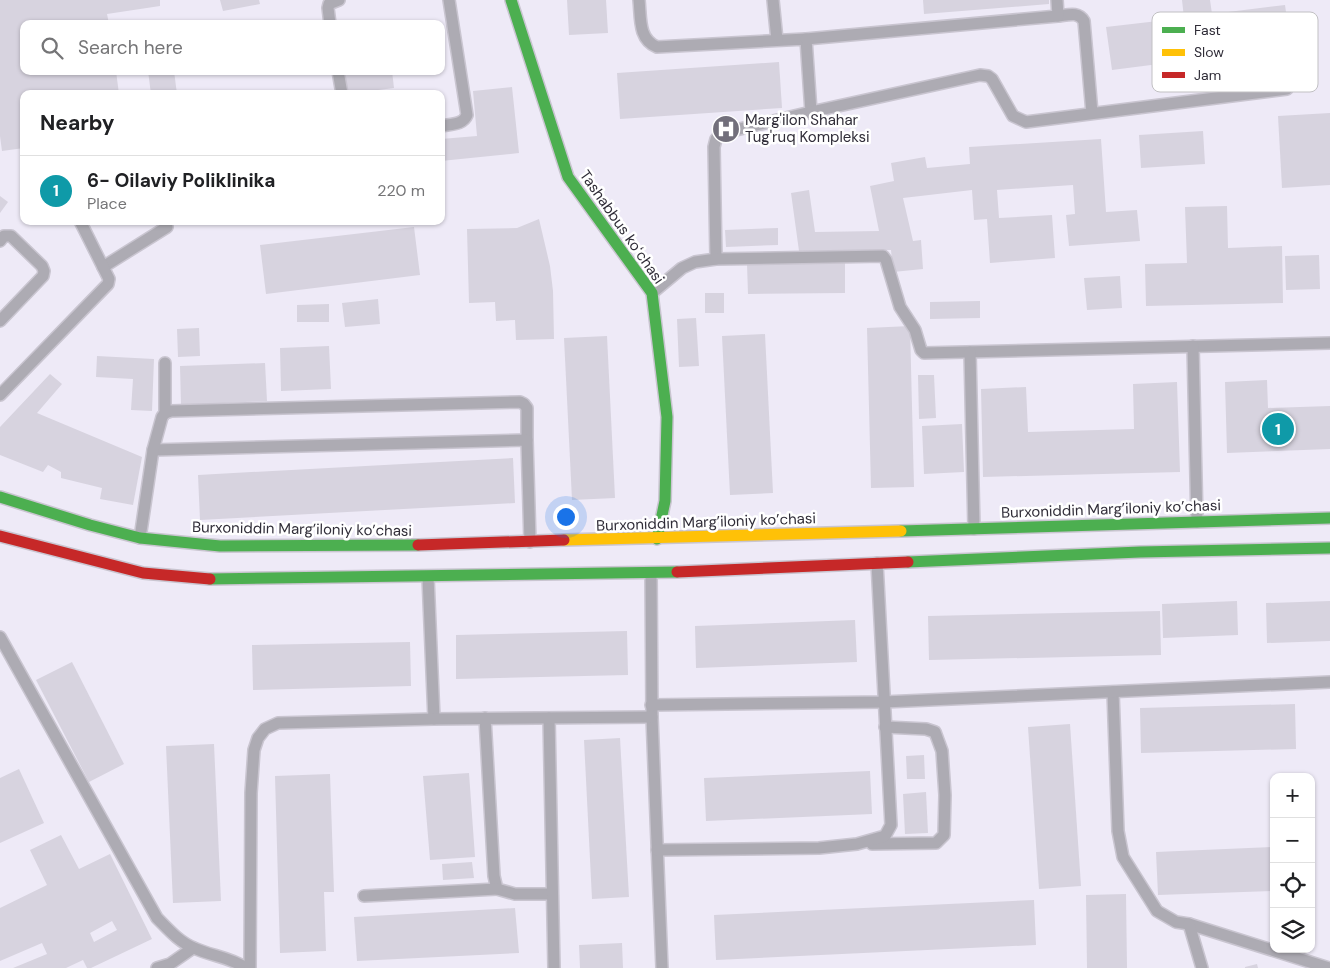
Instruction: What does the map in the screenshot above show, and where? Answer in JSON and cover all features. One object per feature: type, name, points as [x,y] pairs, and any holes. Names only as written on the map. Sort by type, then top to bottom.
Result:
[{"type":"main road","name":"Tashabbus koʻchasi","points":[[511,0],[568,177],[652,294],[667,417],[664,501],[656,543]]},
{"type":"main road","name":"Burxoniddin Marg’iloniy ko’chasi","points":[[0,497],[90,525],[140,538],[229,546],[370,546],[530,542],[656,543],[974,529],[1330,518]]},
{"type":"main road","points":[[0,536],[143,573],[220,580],[428,577],[651,568],[876,563],[1140,552],[1330,548]]},
{"type":"lane","points":[[330,20],[329,4],[339,0]]},
{"type":"lane","points":[[445,125],[460,123],[468,115],[449,0]]},
{"type":"lane","points":[[639,0],[643,34],[648,43],[657,47],[806,39],[1077,14],[1084,21],[1092,114]]},
{"type":"lane","points":[[773,0],[777,40]]},
{"type":"lane","points":[[1057,0],[1058,16]]},
{"type":"lane","points":[[806,39],[811,112]]},
{"type":"lane","points":[[339,75],[341,90]]},
{"type":"lane","points":[[716,259],[714,147],[716,138],[723,133],[980,75],[988,76],[992,79],[1013,116],[1017,120],[1026,122],[1264,92]]},
{"type":"lane","points":[[0,395],[108,284],[109,279],[82,225]]},
{"type":"lane","points":[[103,267],[167,227]]},
{"type":"lane","points":[[0,241],[4,236],[11,236],[42,266],[44,271],[43,276],[0,321]]},
{"type":"lane","points":[[652,294],[682,268],[695,262],[716,259],[883,256],[886,260],[900,306],[915,330],[921,350],[924,353],[1330,343]]},
{"type":"lane","points":[[1193,346],[1197,522]]},
{"type":"lane","points":[[970,352],[974,529]]},
{"type":"lane","points":[[140,538],[154,450],[162,417],[165,413],[165,363]]},
{"type":"lane","points":[[165,413],[171,411],[520,402],[526,408],[530,542]]},
{"type":"lane","points":[[154,450],[527,440]]},
{"type":"lane","points":[[857,844],[885,836],[891,825],[876,563]]},
{"type":"lane","points":[[651,568],[651,705],[662,968]]},
{"type":"lane","points":[[428,577],[434,719]]},
{"type":"lane","points":[[0,637],[156,918],[172,933],[193,948],[237,962],[248,968],[251,793],[254,750],[258,738],[266,729],[278,723],[485,718],[652,717]]},
{"type":"lane","points":[[651,705],[884,702],[1330,682]]},
{"type":"lane","points":[[1113,692],[1118,831],[1124,857],[1157,911],[1176,922],[1189,924],[1329,968]]},
{"type":"lane","points":[[485,718],[494,876],[497,889]]},
{"type":"lane","points":[[549,718],[554,968]]},
{"type":"lane","points":[[657,850],[820,848],[857,844],[912,845],[936,843],[944,835],[945,795],[942,752],[935,732],[926,729],[885,727]]},
{"type":"lane","points":[[364,896],[497,889],[515,894],[552,894]]},
{"type":"lane","points":[[1189,924],[1202,968]]},
{"type":"lane","points":[[157,968],[170,964],[193,948]]},
{"type":"building","points":[[0,0],[160,0],[160,6],[107,14],[108,20],[20,20],[20,75],[117,75],[118,90],[20,90],[20,149],[2,151],[0,136]]},
{"type":"building","points":[[220,0],[259,0],[260,4],[223,11]]},
{"type":"building","points":[[567,0],[606,0],[608,33],[569,35]]},
{"type":"building","points":[[923,0],[1049,0],[1049,4],[924,14]]},
{"type":"building","points":[[1182,0],[1210,0],[1212,12],[1183,12]]},
{"type":"building","points":[[1285,5],[1286,12],[1228,12]]},
{"type":"building","points":[[1152,22],[1152,65],[1112,70],[1106,27]]},
{"type":"building","points":[[779,62],[782,108],[620,119],[617,73]]},
{"type":"building","points":[[149,75],[175,75],[176,90],[150,90]]},
{"type":"building","points":[[345,75],[392,75],[394,88],[347,90]]},
{"type":"building","points":[[512,87],[519,153],[445,161],[445,139],[477,136],[473,91]]},
{"type":"building","points":[[1330,113],[1330,185],[1282,188],[1278,116]]},
{"type":"building","points":[[1203,131],[1205,164],[1141,168],[1139,135]]},
{"type":"building","points":[[1101,139],[1106,212],[1137,210],[1140,241],[1069,246],[1066,215],[1075,214],[1073,185],[997,190],[999,218],[1052,215],[1055,258],[990,263],[987,219],[974,220],[972,190],[903,198],[913,241],[921,240],[923,269],[893,272],[891,250],[799,251],[791,193],[809,190],[815,232],[879,231],[870,186],[894,181],[891,163],[925,157],[927,168],[970,164],[969,147]]},
{"type":"building","points":[[0,196],[8,202],[0,213]]},
{"type":"building","points":[[1227,206],[1228,248],[1282,246],[1283,303],[1146,306],[1145,264],[1187,263],[1185,207]]},
{"type":"building","points":[[539,219],[550,266],[553,291],[554,339],[516,340],[515,320],[496,321],[495,302],[469,303],[467,229],[517,228]]},
{"type":"building","points":[[414,227],[420,275],[266,294],[260,245]]},
{"type":"building","points":[[778,228],[778,245],[726,247],[725,230]]},
{"type":"building","points":[[1319,255],[1320,289],[1286,290],[1285,256]]},
{"type":"building","points":[[845,263],[845,293],[748,294],[747,264]]},
{"type":"building","points":[[1120,276],[1122,308],[1087,310],[1084,278]]},
{"type":"building","points":[[705,293],[724,293],[724,313],[705,313]]},
{"type":"building","points":[[378,299],[380,324],[345,327],[342,303]]},
{"type":"building","points":[[980,301],[980,318],[930,319],[930,302]]},
{"type":"building","points":[[329,304],[329,322],[297,322],[297,305]]},
{"type":"building","points":[[696,318],[699,366],[679,367],[677,319]]},
{"type":"building","points":[[910,326],[914,487],[871,488],[867,328]]},
{"type":"building","points":[[199,328],[200,356],[178,357],[177,329]]},
{"type":"building","points":[[765,334],[773,493],[730,495],[722,336]]},
{"type":"building","points":[[607,336],[615,498],[572,500],[564,338]]},
{"type":"building","points":[[329,346],[331,389],[281,391],[280,348]]},
{"type":"building","points":[[97,356],[154,359],[152,411],[131,410],[133,379],[96,377]]},
{"type":"building","points":[[265,363],[267,401],[181,405],[180,366]]},
{"type":"building","points":[[50,374],[62,384],[37,413],[142,457],[133,505],[100,499],[102,488],[61,478],[61,472],[48,465],[43,472],[0,455],[0,427]]},
{"type":"building","points":[[918,375],[934,375],[936,418],[919,419]]},
{"type":"building","points":[[1267,380],[1268,408],[1330,406],[1330,449],[1227,453],[1225,382]]},
{"type":"building","points":[[1177,382],[1180,472],[983,477],[981,389],[1026,387],[1028,432],[1134,429],[1133,384]]},
{"type":"building","points":[[962,424],[964,472],[924,474],[922,426]]},
{"type":"building","points":[[513,458],[515,503],[200,520],[198,475]]},
{"type":"building","points":[[1237,601],[1238,635],[1163,638],[1162,604]]},
{"type":"building","points":[[1330,601],[1330,641],[1267,643],[1266,603]]},
{"type":"building","points":[[1160,611],[1161,655],[929,660],[928,616]]},
{"type":"building","points":[[855,620],[857,662],[696,668],[695,626]]},
{"type":"building","points":[[627,631],[628,675],[456,679],[456,635]]},
{"type":"building","points":[[410,642],[411,686],[253,690],[252,645]]},
{"type":"building","points":[[72,662],[124,764],[89,782],[36,680]]},
{"type":"building","points":[[1295,704],[1296,749],[1141,753],[1140,708]]},
{"type":"building","points":[[1070,724],[1081,886],[1039,889],[1028,727]]},
{"type":"building","points":[[620,738],[629,897],[592,899],[584,740]]},
{"type":"building","points":[[214,744],[221,901],[173,903],[166,746]]},
{"type":"building","points":[[924,755],[925,779],[907,779],[906,756]]},
{"type":"building","points":[[19,769],[44,823],[0,843],[0,778]]},
{"type":"building","points":[[870,771],[872,814],[706,821],[704,778]]},
{"type":"building","points":[[469,773],[475,857],[430,860],[423,776]]},
{"type":"building","points":[[330,774],[334,892],[324,892],[326,951],[280,953],[275,776]]},
{"type":"building","points":[[926,792],[928,833],[905,834],[903,794]]},
{"type":"building","points":[[61,835],[79,869],[110,854],[152,939],[91,968],[87,968],[83,960],[66,968],[13,968],[47,954],[42,943],[0,961],[0,908],[47,885],[30,850]],"holes":[[[112,921],[117,930],[94,942],[90,933]]]},
{"type":"building","points":[[1270,847],[1270,891],[1158,895],[1156,852]]},
{"type":"building","points":[[472,862],[474,878],[443,880],[442,864]]},
{"type":"building","points":[[1126,894],[1127,968],[1087,968],[1086,895]]},
{"type":"building","points":[[1034,900],[1036,945],[716,960],[714,915]]},
{"type":"building","points":[[515,908],[519,953],[357,961],[354,917]]},
{"type":"building","points":[[622,943],[623,968],[580,968],[579,945]]},
{"type":"building","points":[[1257,964],[1258,968],[1245,968],[1245,967]]},
{"type":"traffic: fast","points":[[511,0],[568,177],[652,293],[667,417],[665,501],[657,539]]},
{"type":"traffic: fast","points":[[0,497],[90,525],[140,538],[220,546],[418,545]]},
{"type":"traffic: fast","points":[[901,531],[1330,518]]},
{"type":"traffic: fast","points":[[908,562],[1140,552],[1330,548]]},
{"type":"traffic: fast","points":[[210,579],[677,572]]},
{"type":"traffic: slow","points":[[564,540],[901,531]]},
{"type":"traffic: jam","points":[[0,536],[143,573],[210,579]]},
{"type":"traffic: jam","points":[[418,545],[564,540]]},
{"type":"traffic: jam","points":[[677,572],[908,562]]},
{"type":"place","name":"Marg'ilon Shahar Tug'ruq Kompleksi","points":[[726,129]]},
{"type":"place","name":"6- Oilaviy Poliklinika","points":[[1278,429]]}]
